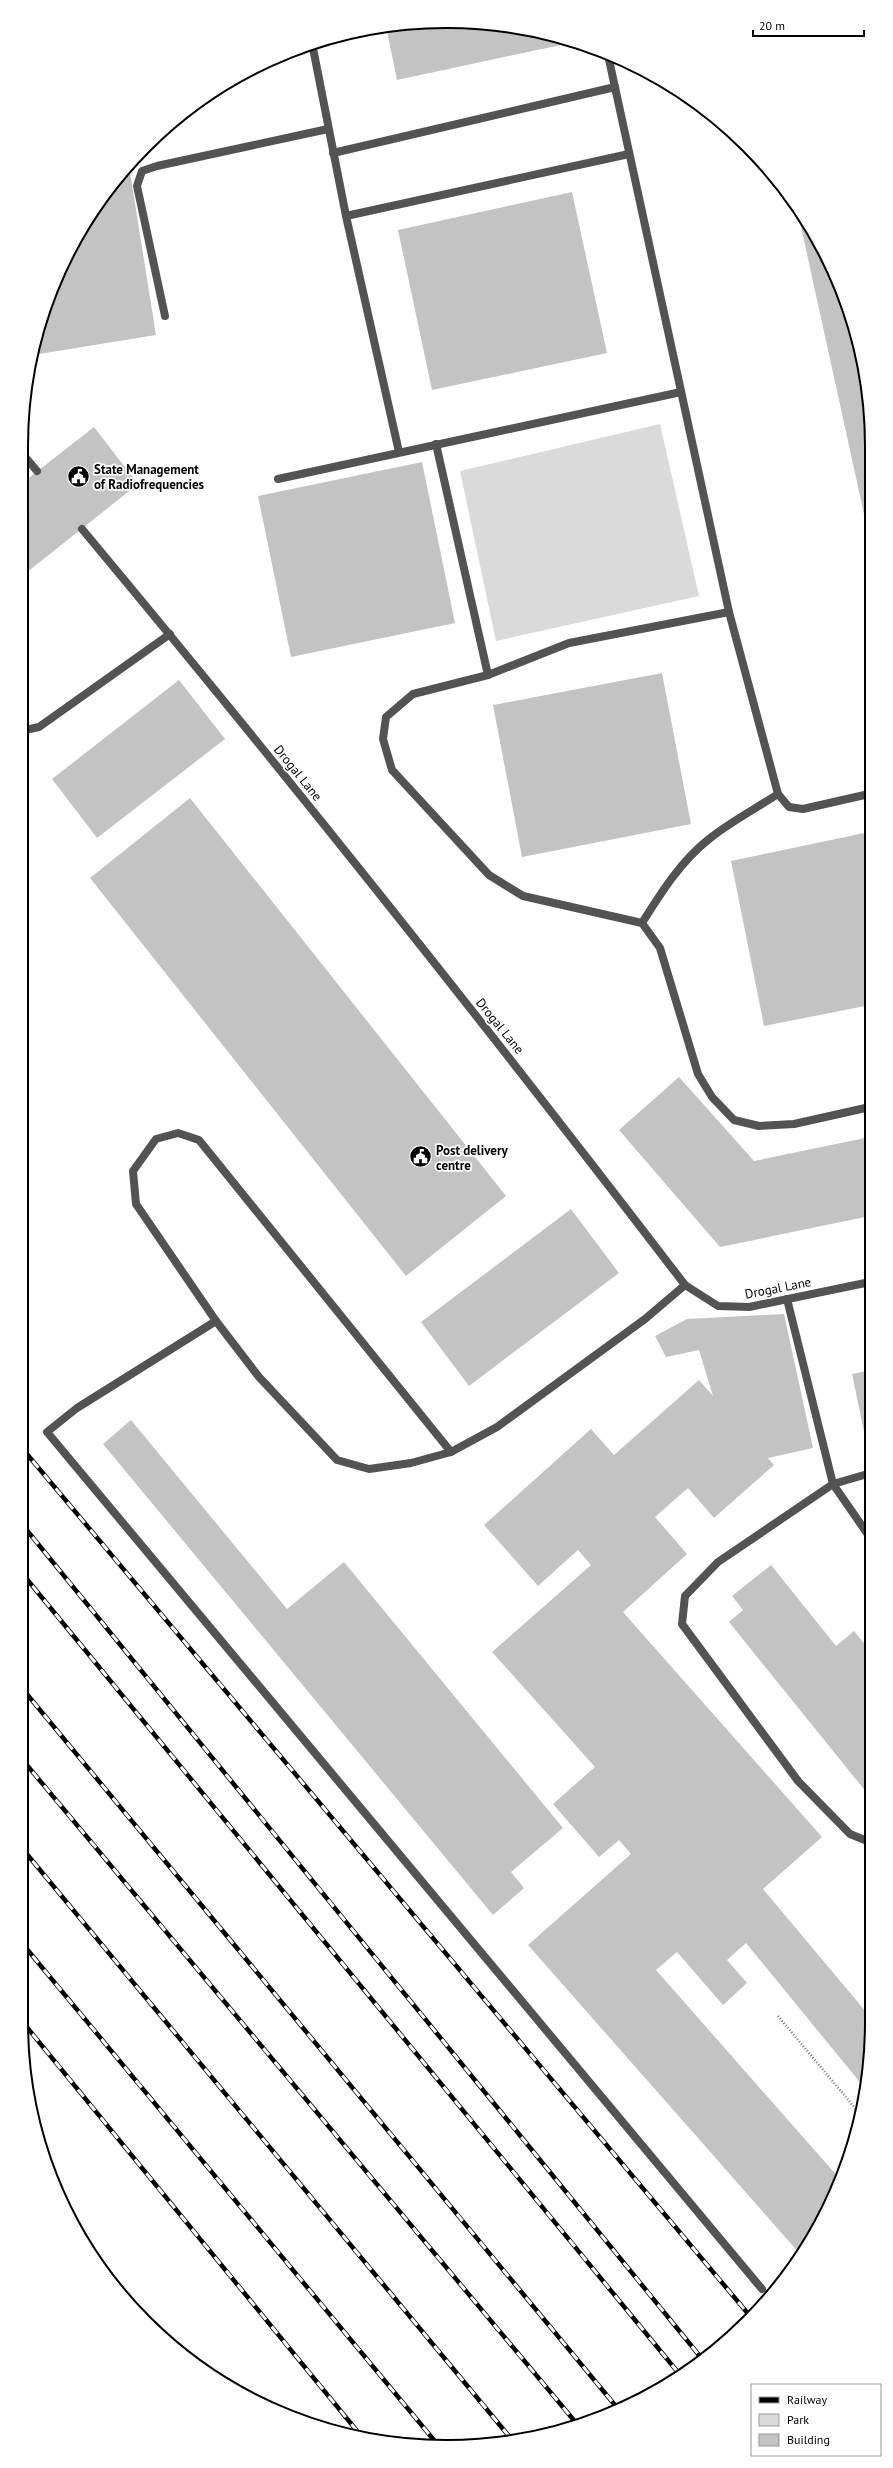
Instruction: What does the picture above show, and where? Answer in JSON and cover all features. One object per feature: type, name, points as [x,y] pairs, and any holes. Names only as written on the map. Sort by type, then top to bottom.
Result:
[{"type":"lane","points":[[313,50],[346,216],[399,452]]},
{"type":"lane","points":[[609,61],[729,612],[778,794],[789,807],[803,809],[865,795]]},
{"type":"lane","points":[[333,153],[615,87]]},
{"type":"lane","points":[[165,316],[137,186],[142,172],[157,166],[328,128]]},
{"type":"lane","points":[[346,216],[629,154]]},
{"type":"lane","points":[[278,479],[681,392]]},
{"type":"lane","points":[[436,444],[488,675]]},
{"type":"lane","points":[[28,460],[37,471]]},
{"type":"lane","name":"Drogal Lane","points":[[82,529],[170,634],[537,1092],[685,1285],[718,1306],[749,1307],[865,1283]]},
{"type":"lane","points":[[729,612],[569,643],[488,675],[413,694],[386,717],[383,740],[392,770],[488,875],[523,896],[642,923],[660,948],[698,1074],[712,1097],[734,1120],[759,1126],[794,1124],[865,1108]]},
{"type":"lane","points":[[28,729],[39,727],[170,634]]},
{"type":"lane","points":[[642,923],[665,886],[688,858],[709,839],[778,794]]},
{"type":"lane","points":[[451,1452],[199,1140],[178,1133],[156,1139],[132,1170],[136,1204],[216,1321],[259,1377],[337,1460],[369,1469],[411,1463],[451,1452],[497,1427],[645,1319],[685,1285]]},
{"type":"lane","points":[[787,1299],[833,1484],[865,1530]]},
{"type":"lane","points":[[216,1321],[77,1408],[47,1432],[762,2289]]},
{"type":"lane","points":[[865,1474],[833,1484],[718,1562],[685,1596],[682,1624],[798,1781],[850,1834],[865,1839]]},
{"type":"path","points":[[778,2016],[856,2109]]},
{"type":"green space","points":[[660,424],[699,596],[496,641],[460,471]]},
{"type":"building","points":[[419,29],[474,29],[528,36],[563,44],[397,80],[387,33]]},
{"type":"building","points":[[130,173],[156,335],[38,354],[50,312],[71,261],[99,214],[114,192]]},
{"type":"building","points":[[572,192],[607,353],[432,390],[398,230]]},
{"type":"building","points":[[800,224],[822,261],[833,286],[851,338],[857,365],[864,419],[865,519]]},
{"type":"building","points":[[94,427],[138,484],[28,571],[28,479]]},
{"type":"building","points":[[422,462],[455,623],[291,657],[258,496]]},
{"type":"building","points":[[662,673],[691,824],[522,857],[493,705]]},
{"type":"building","points":[[179,680],[225,739],[97,838],[52,779]]},
{"type":"building","points":[[190,798],[506,1196],[406,1276],[90,878]]},
{"type":"building","points":[[865,833],[865,1006],[764,1026],[731,861]]},
{"type":"building","points":[[679,1077],[754,1161],[865,1138],[865,1217],[720,1247],[619,1130]]},
{"type":"building","points":[[571,1209],[619,1273],[469,1386],[421,1322]]},
{"type":"building","points":[[784,1314],[813,1448],[768,1458],[774,1465],[714,1518],[688,1488],[655,1517],[687,1554],[623,1612],[822,1837],[763,1889],[865,2011],[864,2049],[860,2082],[746,1943],[727,1960],[747,1983],[723,2005],[677,1952],[656,1970],[836,2174],[822,2207],[797,2250],[528,1945],[631,1854],[619,1840],[599,1857],[553,1804],[595,1767],[492,1652],[591,1565],[578,1550],[538,1586],[484,1525],[591,1429],[614,1455],[699,1380],[713,1396],[699,1350],[666,1357],[655,1336],[687,1319]]},
{"type":"building","points":[[865,1371],[865,1436],[852,1374]]},
{"type":"building","points":[[131,1420],[287,1609],[344,1562],[563,1828],[511,1872],[524,1888],[493,1915],[103,1444]]},
{"type":"building","points":[[771,1565],[836,1646],[854,1631],[865,1645],[865,1791],[729,1622],[743,1610],[732,1596]]},
{"type":"railway","points":[[28,1455],[747,2312]]},
{"type":"railway","points":[[28,1532],[699,2355]]},
{"type":"railway","points":[[28,1581],[677,2371]]},
{"type":"railway","points":[[28,1695],[615,2405]]},
{"type":"railway","points":[[28,1766],[574,2420]]},
{"type":"railway","points":[[28,1855],[508,2435]]},
{"type":"railway","points":[[28,1950],[433,2440]]},
{"type":"railway","points":[[28,2029],[356,2430]]},
{"type":"place","name":"State Management of Radiofrequencies","points":[[78,476]]},
{"type":"place","name":"Post delivery centre","points":[[421,1157]]}]
